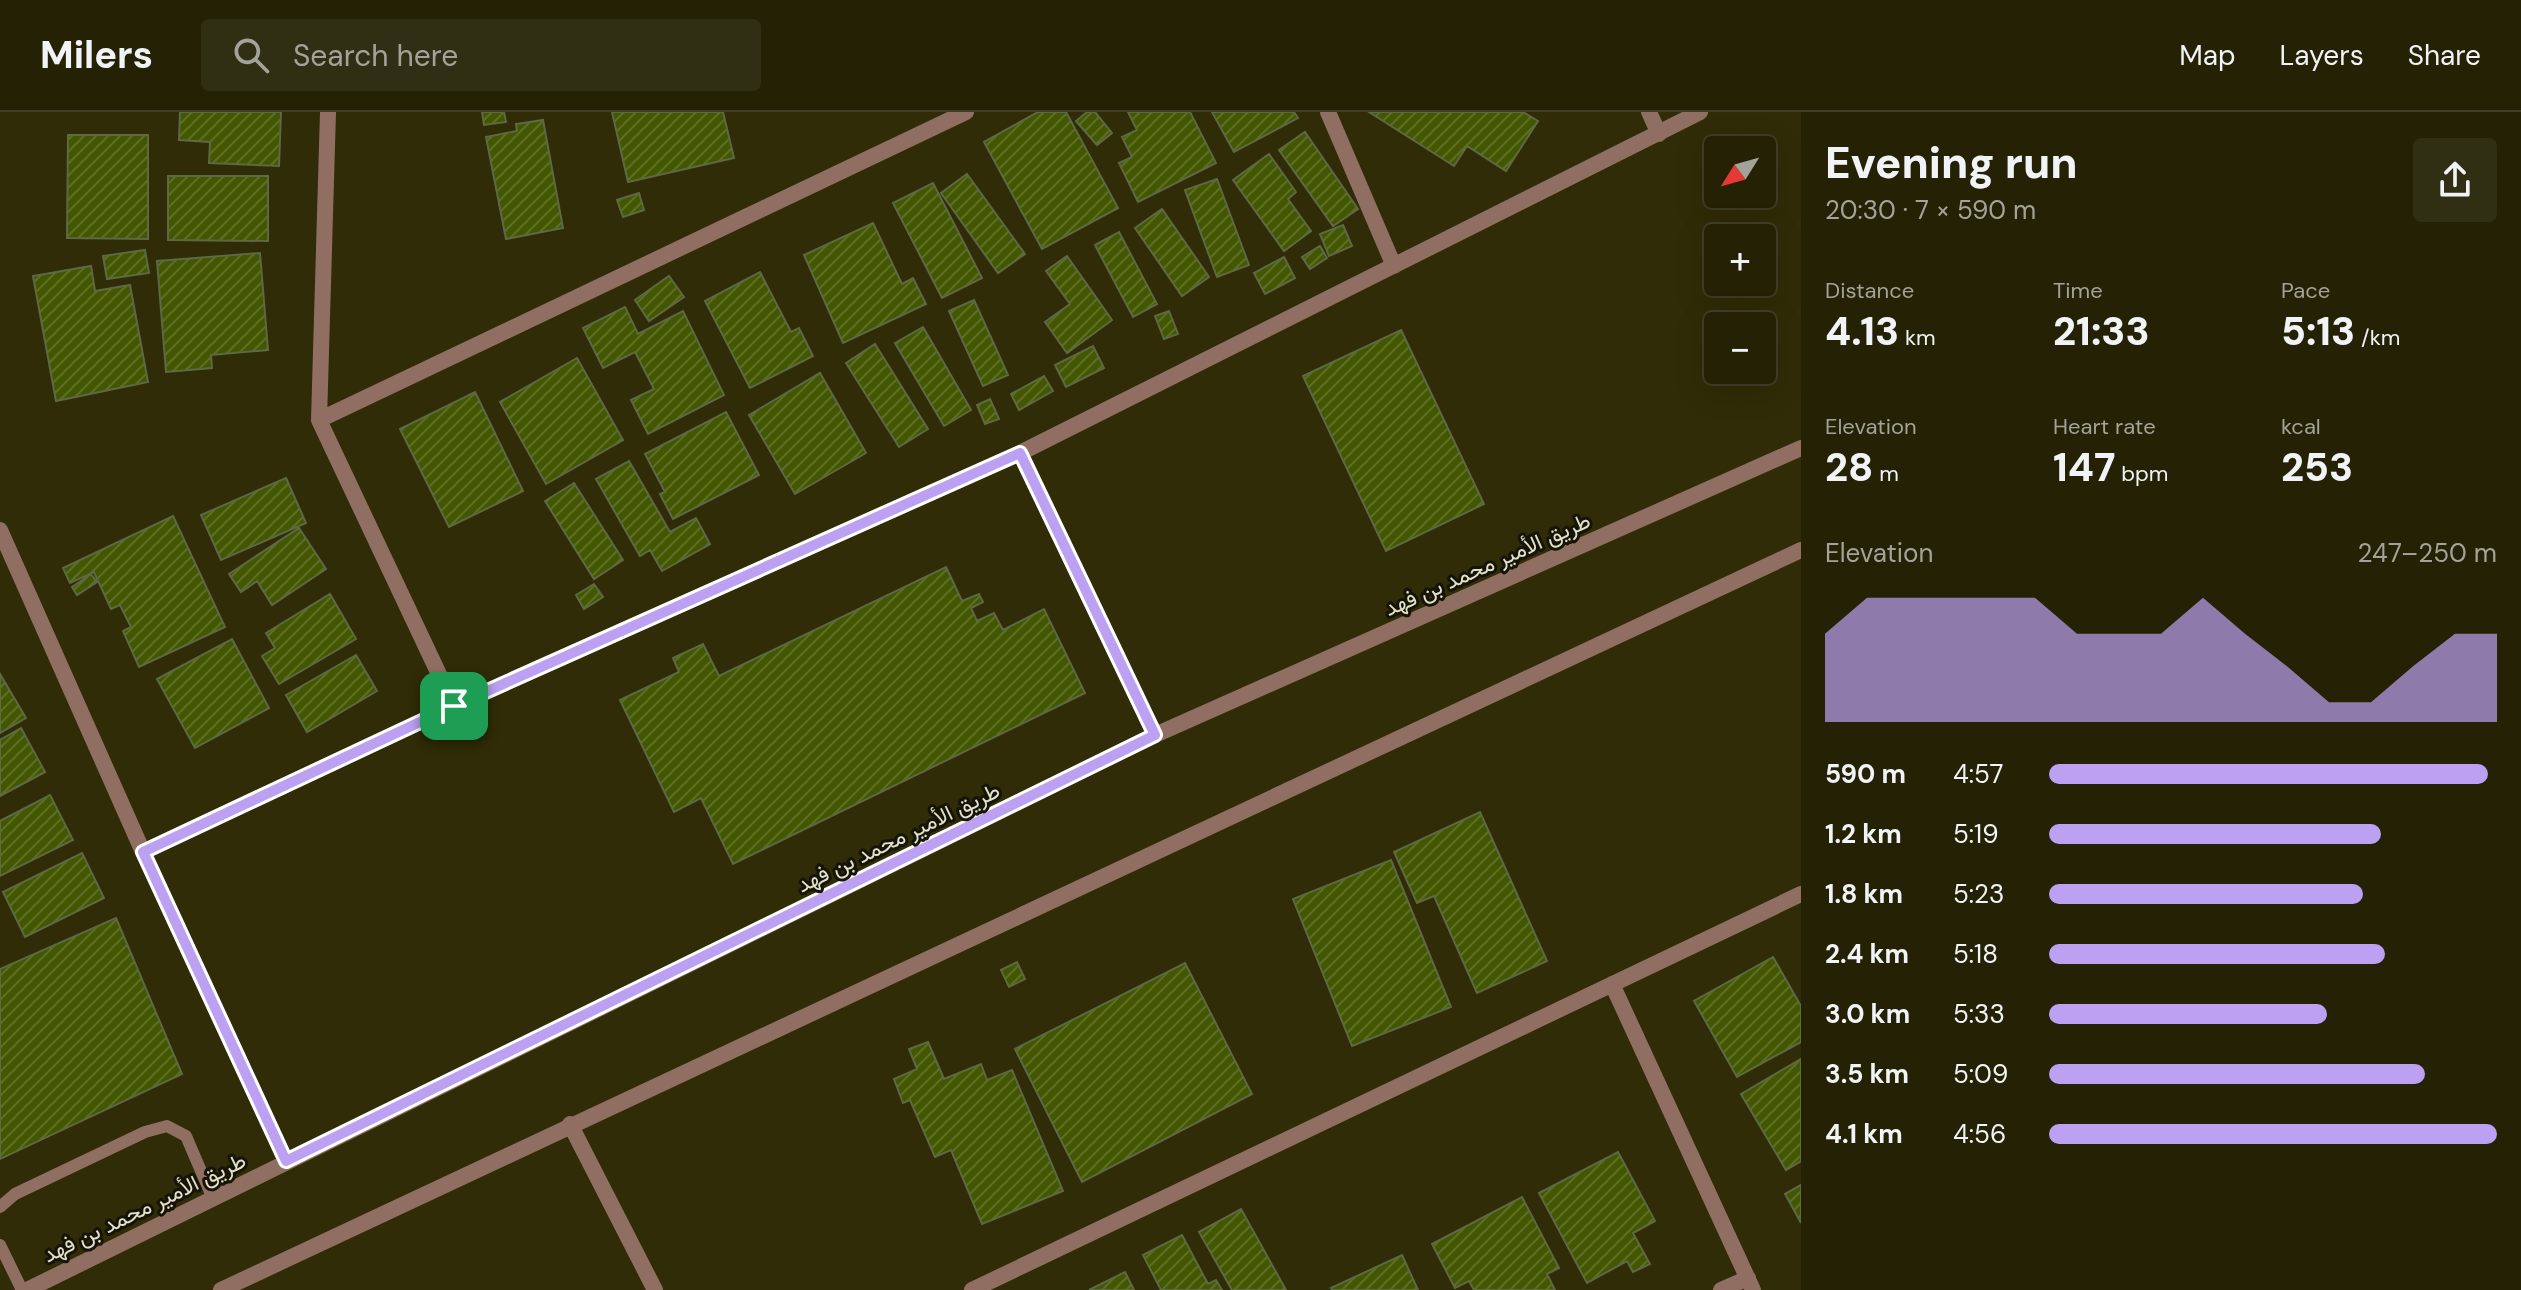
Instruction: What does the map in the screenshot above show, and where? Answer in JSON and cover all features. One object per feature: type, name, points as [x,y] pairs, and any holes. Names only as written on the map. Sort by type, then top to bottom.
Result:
[{"type":"street","points":[[328,112],[319,420],[454,706]]},
{"type":"street","points":[[319,420],[966,112]]},
{"type":"street","points":[[1328,112],[1394,266]]},
{"type":"street","points":[[1649,112],[1659,134]]},
{"type":"street","points":[[143,852],[454,706],[1020,453],[1700,112]]},
{"type":"street","name":"طريق الأمير محمد بن فهد","points":[[24,1290],[1155,735],[1801,448]]},
{"type":"street","points":[[1020,453],[1155,735]]},
{"type":"street","points":[[0,530],[143,852],[286,1161]]},
{"type":"street","points":[[221,1290],[1801,550]]},
{"type":"street","points":[[972,1290],[1801,894]]},
{"type":"street","points":[[1612,984],[1750,1284],[1721,1290]]},
{"type":"street","points":[[570,1124],[655,1290]]},
{"type":"lane","points":[[0,1207],[15,1194],[116,1146],[167,1126],[186,1136],[213,1199]]},
{"type":"lane","points":[[0,1245],[24,1290]]},
{"type":"building","points":[[180,112],[281,112],[279,166],[209,163],[210,142],[179,140]]},
{"type":"building","points":[[482,112],[504,112],[506,122],[484,125]]},
{"type":"building","points":[[612,112],[723,112],[734,158],[628,182]]},
{"type":"building","points":[[1038,112],[1066,112],[1118,208],[1042,249],[984,142]]},
{"type":"building","points":[[1087,112],[1095,112],[1112,133],[1097,145],[1076,121]]},
{"type":"building","points":[[1128,112],[1190,112],[1216,163],[1138,202],[1119,163],[1132,157],[1122,137],[1137,130]]},
{"type":"building","points":[[1212,112],[1294,112],[1298,118],[1234,152]]},
{"type":"building","points":[[1369,112],[1523,112],[1538,121],[1506,171],[1467,146],[1454,166]]},
{"type":"building","points":[[543,120],[563,228],[506,239],[486,137],[517,131],[516,124]]},
{"type":"building","points":[[1305,132],[1358,209],[1333,226],[1279,150]]},
{"type":"building","points":[[68,135],[148,135],[148,239],[67,238]]},
{"type":"building","points":[[1269,154],[1296,192],[1288,199],[1311,231],[1284,251],[1233,180]]},
{"type":"building","points":[[967,174],[1025,254],[998,273],[941,193]]},
{"type":"building","points":[[168,176],[268,176],[268,241],[168,240]]},
{"type":"building","points":[[1217,179],[1249,265],[1217,277],[1185,190]]},
{"type":"building","points":[[933,183],[982,278],[942,298],[893,203]]},
{"type":"building","points":[[639,193],[644,210],[623,217],[617,200]]},
{"type":"building","points":[[1162,209],[1209,277],[1182,296],[1135,228]]},
{"type":"building","points":[[873,223],[902,284],[913,278],[926,304],[843,343],[804,255]]},
{"type":"building","points":[[1343,225],[1352,246],[1329,256],[1320,234]]},
{"type":"building","points":[[1119,232],[1157,304],[1133,317],[1095,245]]},
{"type":"building","points":[[1320,246],[1327,258],[1310,269],[1302,257]]},
{"type":"building","points":[[145,250],[149,273],[107,279],[103,256]]},
{"type":"building","points":[[260,253],[268,350],[211,355],[212,368],[166,372],[157,261]]},
{"type":"building","points":[[1067,256],[1112,320],[1067,353],[1045,322],[1070,304],[1046,271]]},
{"type":"building","points":[[1284,257],[1295,278],[1265,294],[1254,273]]},
{"type":"building","points":[[91,266],[95,291],[130,285],[148,382],[56,401],[33,276]]},
{"type":"building","points":[[760,272],[791,332],[799,328],[813,356],[750,388],[705,301]]},
{"type":"building","points":[[669,276],[684,297],[649,321],[635,300]]},
{"type":"building","points":[[974,300],[1008,375],[983,386],[949,311]]},
{"type":"building","points":[[625,307],[638,334],[683,311],[724,395],[648,434],[631,400],[654,389],[635,352],[603,368],[583,328]]},
{"type":"building","points":[[1169,311],[1178,334],[1164,339],[1155,316]]},
{"type":"building","points":[[923,327],[971,410],[944,426],[895,343]]},
{"type":"building","points":[[1401,330],[1484,504],[1386,551],[1303,376]]},
{"type":"building","points":[[875,344],[928,429],[899,447],[846,363]]},
{"type":"building","points":[[1093,346],[1104,368],[1066,387],[1055,365]]},
{"type":"building","points":[[577,358],[623,440],[546,484],[500,402]]},
{"type":"building","points":[[820,373],[866,453],[795,494],[749,415]]},
{"type":"building","points":[[1044,376],[1053,391],[1019,410],[1011,394]]},
{"type":"building","points":[[475,392],[523,491],[449,527],[400,429]]},
{"type":"building","points":[[990,399],[999,419],[985,424],[977,405]]},
{"type":"building","points":[[726,412],[759,475],[673,519],[660,494],[665,492],[645,454]]},
{"type":"building","points":[[629,461],[670,532],[696,518],[710,544],[662,571],[650,550],[640,556],[596,479]]},
{"type":"building","points":[[286,478],[306,523],[221,560],[201,515]]},
{"type":"building","points":[[574,483],[623,560],[594,579],[545,501]]},
{"type":"building","points":[[173,516],[225,627],[139,667],[123,631],[131,627],[120,605],[111,609],[94,572],[70,583],[63,568]]},
{"type":"building","points":[[299,528],[326,569],[272,605],[257,581],[241,592],[229,574]]},
{"type":"building","points":[[946,567],[962,601],[979,594],[983,602],[971,608],[977,621],[994,613],[1003,630],[1044,609],[1085,693],[733,864],[701,798],[674,812],[620,700],[679,672],[673,658],[703,644],[719,676]]},
{"type":"building","points":[[91,574],[97,582],[77,595],[72,587]]},
{"type":"building","points":[[594,584],[603,597],[584,609],[576,595]]},
{"type":"building","points":[[330,594],[356,639],[279,684],[262,656],[275,648],[266,633]]},
{"type":"building","points":[[232,639],[269,708],[195,748],[157,679]]},
{"type":"building","points":[[356,655],[377,691],[307,732],[286,695]]},
{"type":"building","points":[[0,674],[26,718],[0,733]]},
{"type":"building","points":[[21,728],[45,772],[0,796],[0,740]]},
{"type":"building","points":[[50,795],[73,840],[0,876],[0,821]]},
{"type":"building","points":[[1480,812],[1547,961],[1477,993],[1434,896],[1417,903],[1394,852]]},
{"type":"building","points":[[82,853],[104,898],[25,937],[3,892]]},
{"type":"building","points":[[1391,860],[1451,1007],[1352,1046],[1293,899]]},
{"type":"building","points":[[116,918],[182,1074],[0,1159],[0,969]]},
{"type":"building","points":[[1773,957],[1801,1006],[1801,1042],[1737,1077],[1694,1001]]},
{"type":"building","points":[[1017,962],[1025,979],[1009,987],[1001,970]]},
{"type":"building","points":[[1185,963],[1252,1094],[1082,1182],[1015,1049]]},
{"type":"building","points":[[928,1042],[944,1079],[981,1064],[987,1080],[1012,1070],[1063,1191],[982,1224],[951,1150],[935,1157],[910,1100],[903,1103],[894,1079],[917,1069],[909,1049]]},
{"type":"building","points":[[1801,1059],[1801,1161],[1786,1170],[1741,1094]]},
{"type":"building","points":[[1618,1152],[1655,1221],[1633,1233],[1650,1264],[1633,1272],[1627,1261],[1587,1283],[1539,1193]]},
{"type":"building","points":[[1801,1185],[1801,1223],[1785,1194]]},
{"type":"building","points":[[1522,1197],[1559,1268],[1547,1274],[1555,1290],[1474,1290],[1469,1281],[1455,1288],[1432,1244]]},
{"type":"building","points":[[1241,1209],[1286,1290],[1232,1290],[1199,1232]]},
{"type":"building","points":[[1182,1235],[1208,1284],[1216,1280],[1222,1290],[1161,1290],[1143,1255]]},
{"type":"building","points":[[1402,1255],[1418,1290],[1331,1288]]},
{"type":"building","points":[[1125,1272],[1134,1290],[1089,1290]]},
{"type":"route","points":[[1020,453],[1155,735],[286,1161],[143,852],[454,706],[1020,453]]}]
